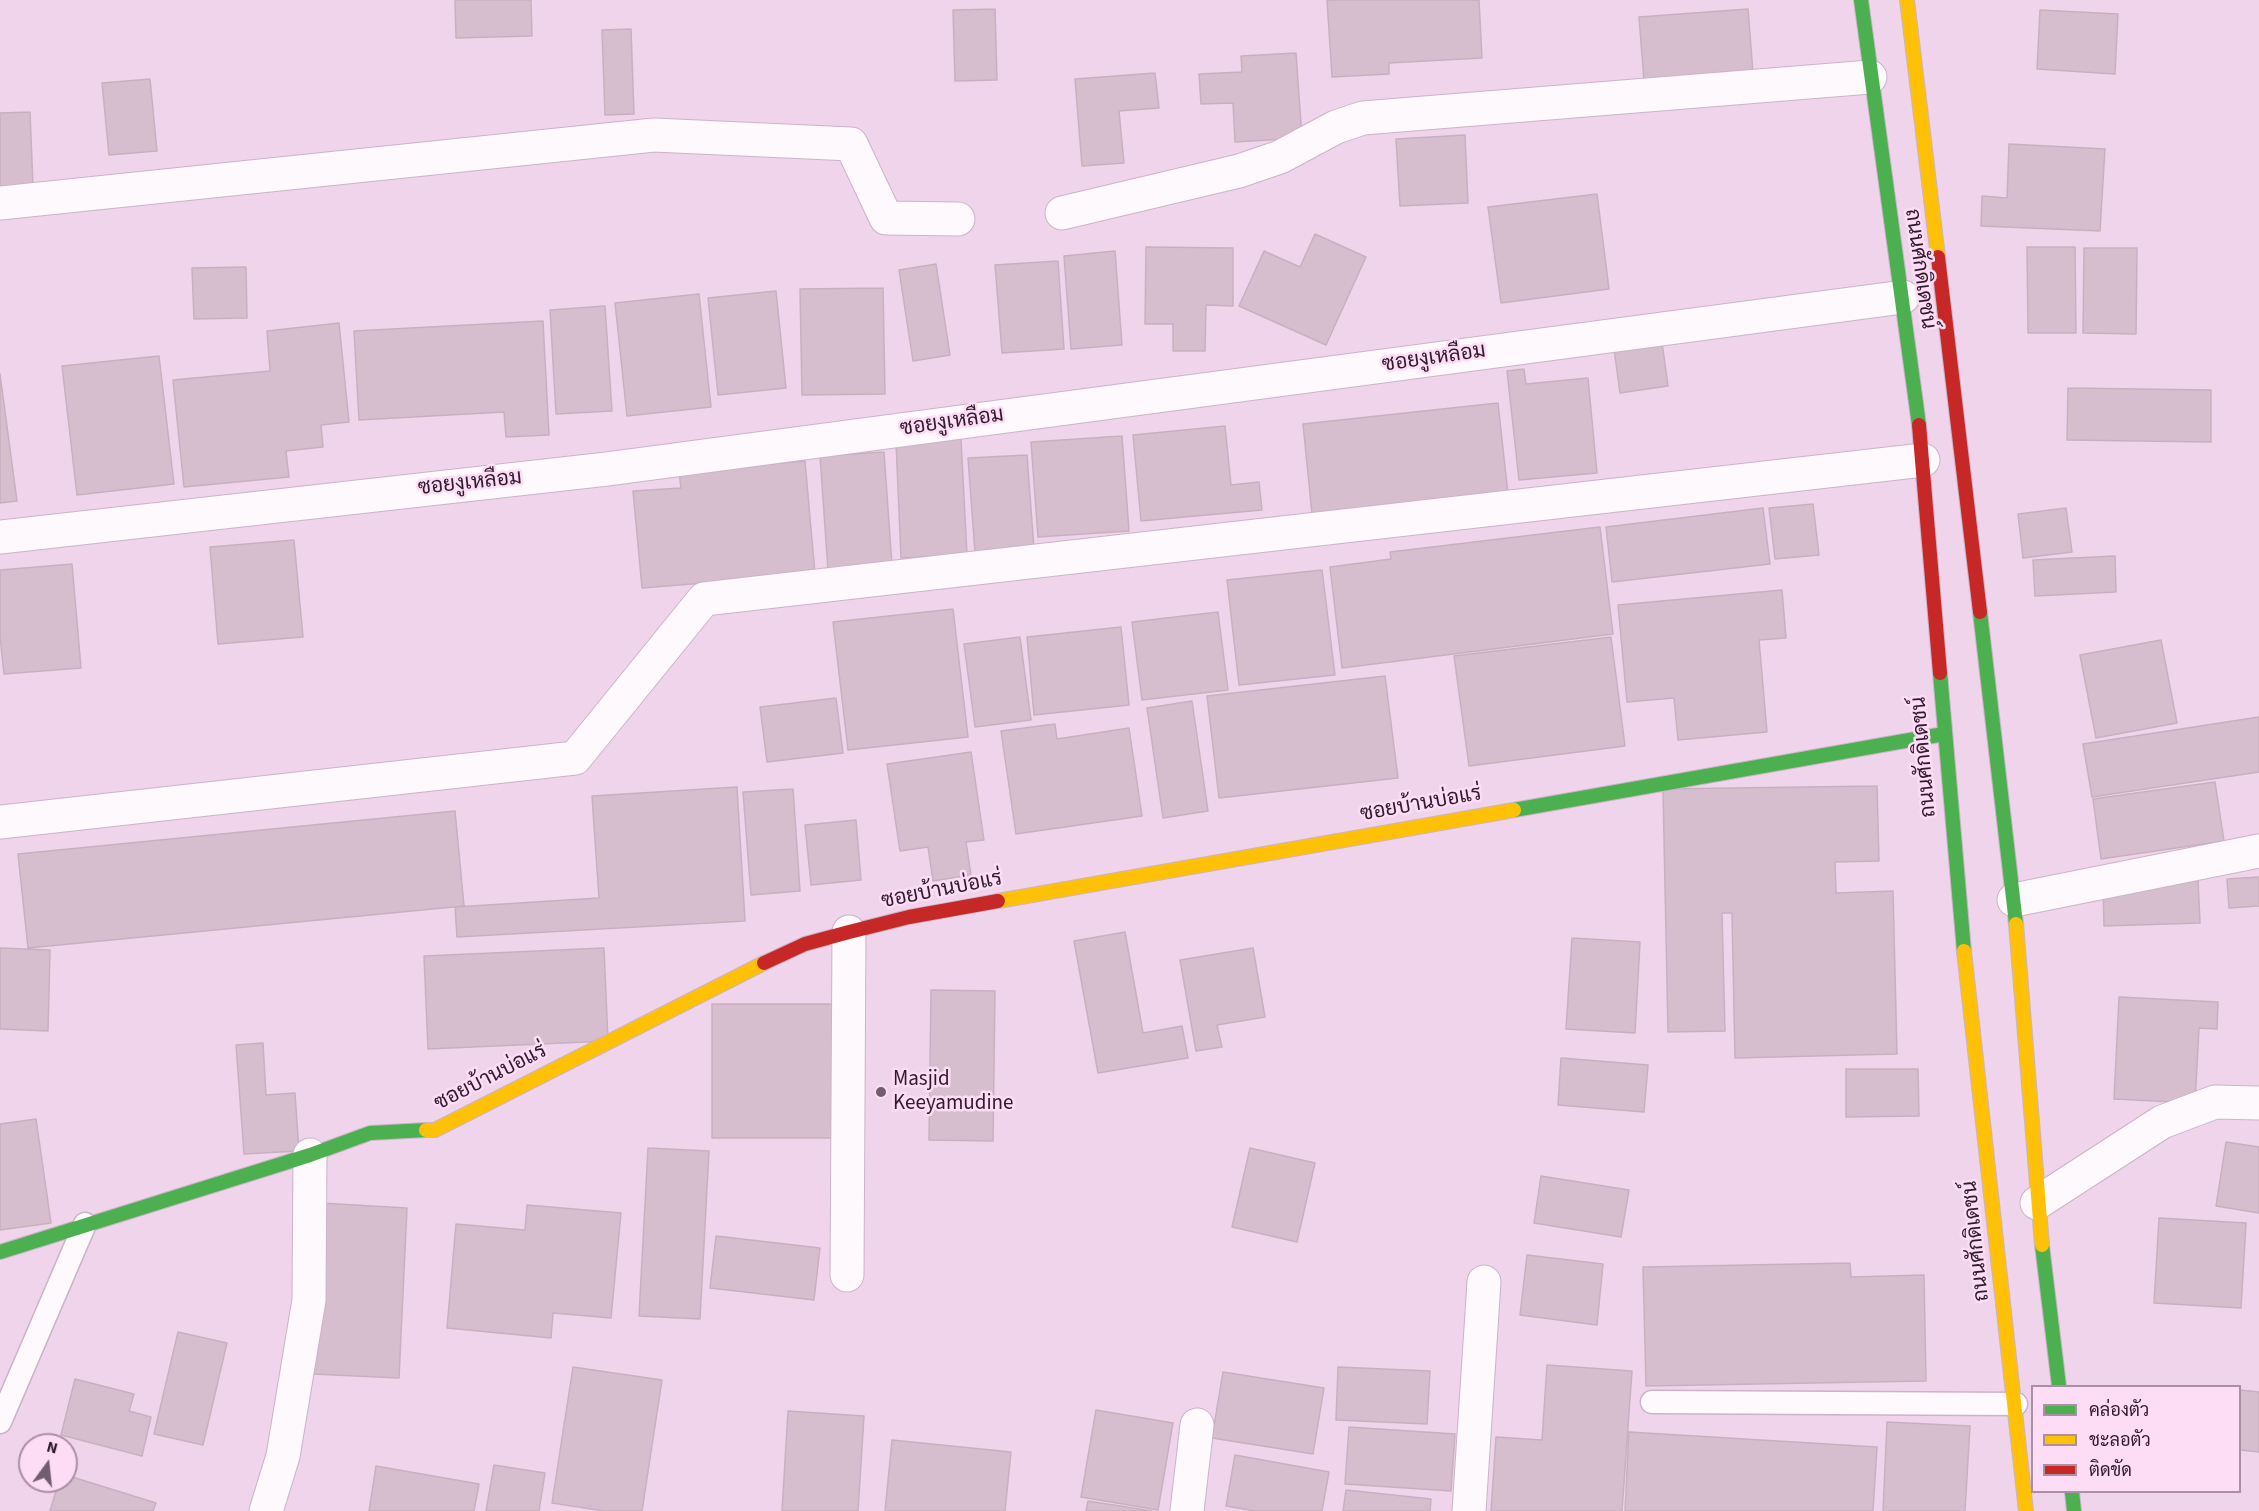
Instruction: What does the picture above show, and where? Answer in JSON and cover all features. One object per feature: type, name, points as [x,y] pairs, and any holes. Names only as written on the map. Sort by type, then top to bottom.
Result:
[{"type":"main road","name":"ถนนศักดิเดชน์","points":[[1861,0],[1870,77],[1903,297],[1923,460],[1957,885],[2026,1511]]},
{"type":"main road","points":[[1907,0],[2014,900],[2037,1203],[2059,1385]]},
{"type":"main road","name":"ซอยบ้านบ่อแร่","points":[[0,1252],[310,1155],[370,1133],[435,1130],[805,944],[909,917],[1944,734]]},
{"type":"main road","points":[[2072,1493],[2074,1511]]},
{"type":"street","points":[[1062,213],[1239,171],[1280,157],[1336,127],[1363,118],[1870,77]]},
{"type":"street","points":[[0,203],[654,135],[851,144],[886,218],[958,219]]},
{"type":"street","name":"ซอยงูเหลือม","points":[[0,537],[619,467],[1903,297]]},
{"type":"street","points":[[0,822],[575,758],[704,599],[1923,460]]},
{"type":"street","points":[[2014,900],[2259,850]]},
{"type":"street","points":[[847,1275],[849,933]]},
{"type":"street","points":[[2037,1203],[2162,1122],[2215,1102],[2259,1103]]},
{"type":"street","points":[[266,1511],[283,1456],[309,1300],[310,1155]]},
{"type":"street","points":[[1469,1511],[1484,1282]]},
{"type":"street","points":[[1187,1511],[1197,1425]]},
{"type":"lane","points":[[0,1422],[85,1224]]},
{"type":"lane","points":[[1652,1402],[2016,1404]]},
{"type":"building","points":[[455,0],[531,0],[532,36],[456,38]]},
{"type":"building","points":[[1327,0],[1479,0],[1482,58],[1389,63],[1389,74],[1332,77]]},
{"type":"building","points":[[995,9],[997,80],[955,81],[953,10]]},
{"type":"building","points":[[1748,9],[1753,73],[1644,81],[1639,17]]},
{"type":"building","points":[[2040,10],[2118,14],[2115,74],[2037,69]]},
{"type":"building","points":[[631,29],[634,114],[605,115],[602,30]]},
{"type":"building","points":[[1296,53],[1302,138],[1235,142],[1233,103],[1201,104],[1199,74],[1242,72],[1241,56]]},
{"type":"building","points":[[1155,73],[1159,108],[1119,111],[1124,163],[1082,166],[1075,79]]},
{"type":"building","points":[[150,79],[157,151],[109,155],[102,83]]},
{"type":"building","points":[[30,112],[33,186],[0,187],[0,113]]},
{"type":"building","points":[[1465,135],[1468,203],[1400,206],[1396,139]]},
{"type":"building","points":[[2009,144],[2105,149],[2100,231],[1981,226],[1982,196],[2007,198]]},
{"type":"building","points":[[1597,194],[1609,289],[1501,303],[1488,207]]},
{"type":"building","points":[[1315,234],[1366,257],[1326,345],[1239,306],[1264,251],[1300,267]]},
{"type":"building","points":[[1146,247],[1233,248],[1233,306],[1206,305],[1205,351],[1173,351],[1173,324],[1145,324]]},
{"type":"building","points":[[2027,247],[2075,247],[2076,333],[2028,333]]},
{"type":"building","points":[[2084,248],[2137,248],[2136,334],[2083,333]]},
{"type":"building","points":[[1115,251],[1122,345],[1071,349],[1064,256]]},
{"type":"building","points":[[1058,261],[1064,349],[1002,353],[995,265]]},
{"type":"building","points":[[936,264],[950,355],[913,361],[899,270]]},
{"type":"building","points":[[246,267],[247,318],[194,319],[192,268]]},
{"type":"building","points":[[883,288],[885,394],[802,395],[800,289]]},
{"type":"building","points":[[776,291],[786,388],[718,395],[708,298]]},
{"type":"building","points":[[699,294],[711,407],[627,416],[615,303]]},
{"type":"building","points":[[605,306],[612,411],[556,414],[550,310]]},
{"type":"building","points":[[543,321],[549,435],[506,437],[504,412],[359,420],[354,331]]},
{"type":"building","points":[[339,323],[349,422],[321,425],[323,447],[286,451],[289,477],[184,487],[173,380],[270,371],[267,331]]},
{"type":"building","points":[[1662,342],[1668,386],[1620,393],[1614,349]]},
{"type":"building","points":[[159,356],[174,484],[77,495],[62,366]]},
{"type":"building","points":[[1524,369],[1526,384],[1588,378],[1597,473],[1519,480],[1507,371]]},
{"type":"building","points":[[0,374],[17,501],[0,503]]},
{"type":"building","points":[[2068,388],[2211,390],[2211,442],[2067,440]]},
{"type":"building","points":[[1498,403],[1508,494],[1312,514],[1303,424]]},
{"type":"building","points":[[1225,426],[1231,485],[1259,482],[1262,510],[1141,521],[1133,435]]},
{"type":"building","points":[[1122,436],[1129,531],[1038,537],[1031,442]]},
{"type":"building","points":[[961,439],[967,555],[901,558],[896,442]]},
{"type":"building","points":[[884,452],[892,565],[828,570],[820,456]]},
{"type":"building","points":[[1027,455],[1034,549],[975,553],[968,458]]},
{"type":"building","points":[[805,461],[815,574],[642,588],[633,491],[681,488],[679,472]]},
{"type":"building","points":[[1813,504],[1819,555],[1775,559],[1769,508]]},
{"type":"building","points":[[1763,508],[1770,564],[1612,582],[1606,527]]},
{"type":"building","points":[[2066,508],[2072,552],[2023,558],[2018,514]]},
{"type":"building","points":[[1600,527],[1613,634],[1342,668],[1330,567],[1391,559],[1390,552]]},
{"type":"building","points":[[294,540],[303,637],[218,644],[210,547]]},
{"type":"building","points":[[2115,556],[2116,592],[2035,596],[2033,560]]},
{"type":"building","points":[[72,564],[81,668],[4,674],[0,636],[0,570]]},
{"type":"building","points":[[1322,570],[1335,675],[1239,685],[1227,580]]},
{"type":"building","points":[[1782,590],[1786,638],[1759,640],[1767,732],[1678,740],[1674,698],[1627,702],[1618,605]]},
{"type":"building","points":[[953,609],[968,737],[848,750],[833,622]]},
{"type":"building","points":[[1218,612],[1228,690],[1142,700],[1132,622]]},
{"type":"building","points":[[1121,627],[1129,705],[1034,715],[1027,637]]},
{"type":"building","points":[[1020,637],[1031,720],[975,727],[964,644]]},
{"type":"building","points":[[1611,637],[1625,746],[1469,766],[1454,656]]},
{"type":"building","points":[[2161,640],[2177,723],[2096,738],[2080,655]]},
{"type":"building","points":[[1385,676],[1398,778],[1219,798],[1207,696]]},
{"type":"building","points":[[836,698],[843,753],[767,762],[760,707]]},
{"type":"building","points":[[1192,701],[1208,811],[1163,818],[1147,708]]},
{"type":"building","points":[[2259,717],[2259,772],[2092,797],[2083,744]]},
{"type":"building","points":[[1055,724],[1057,739],[1129,728],[1142,816],[1016,834],[1001,731]]},
{"type":"building","points":[[971,752],[984,840],[966,842],[971,875],[933,881],[928,847],[900,851],[887,764]]},
{"type":"building","points":[[2215,782],[2224,841],[2101,859],[2093,799]]},
{"type":"building","points":[[1877,786],[1879,861],[1835,862],[1836,893],[1893,891],[1897,1054],[1735,1058],[1732,913],[1722,913],[1725,1031],[1668,1032],[1663,789]]},
{"type":"building","points":[[737,787],[745,921],[457,937],[455,907],[599,898],[592,796]]},
{"type":"building","points":[[793,789],[800,891],[751,895],[743,792]]},
{"type":"building","points":[[455,811],[464,906],[28,948],[18,854]]},
{"type":"building","points":[[856,820],[861,880],[811,885],[805,825]]},
{"type":"building","points":[[2259,877],[2259,906],[2229,908],[2227,879]]},
{"type":"building","points":[[2198,880],[2200,923],[2104,926],[2103,884]]},
{"type":"building","points":[[1125,932],[1143,1033],[1182,1026],[1188,1058],[1098,1073],[1074,941]]},
{"type":"building","points":[[1572,938],[1640,942],[1635,1033],[1566,1029]]},
{"type":"building","points":[[0,948],[50,950],[48,1031],[0,1029]]},
{"type":"building","points":[[604,948],[608,1041],[428,1049],[424,956]]},
{"type":"building","points":[[1253,948],[1265,1017],[1217,1025],[1222,1047],[1196,1051],[1180,960]]},
{"type":"building","points":[[931,990],[995,991],[993,1141],[929,1140]]},
{"type":"building","points":[[2119,997],[2218,1002],[2217,1029],[2199,1028],[2195,1103],[2114,1099]]},
{"type":"building","points":[[712,1004],[839,1004],[838,1138],[712,1138]]},
{"type":"building","points":[[263,1043],[266,1095],[295,1093],[299,1151],[244,1154],[236,1045]]},
{"type":"building","points":[[1561,1058],[1648,1065],[1644,1112],[1558,1105]]},
{"type":"building","points":[[1846,1069],[1918,1069],[1919,1116],[1846,1117]]},
{"type":"building","points":[[36,1119],[51,1223],[0,1230],[0,1124]]},
{"type":"building","points":[[2226,1142],[2259,1147],[2259,1213],[2216,1206]]},
{"type":"building","points":[[648,1148],[709,1151],[700,1319],[639,1316]]},
{"type":"building","points":[[1250,1148],[1315,1163],[1297,1242],[1232,1227]]},
{"type":"building","points":[[1541,1176],[1629,1190],[1621,1237],[1534,1223]]},
{"type":"building","points":[[320,1203],[407,1208],[399,1378],[312,1374]]},
{"type":"building","points":[[527,1205],[621,1213],[611,1318],[553,1313],[551,1338],[447,1328],[456,1224],[525,1230]]},
{"type":"building","points":[[2159,1218],[2246,1223],[2241,1308],[2154,1303]]},
{"type":"building","points":[[716,1236],[820,1248],[814,1300],[710,1288]]},
{"type":"building","points":[[1527,1255],[1603,1264],[1597,1325],[1520,1315]]},
{"type":"building","points":[[1850,1263],[1851,1277],[1924,1275],[1926,1381],[1646,1386],[1643,1267]]},
{"type":"building","points":[[178,1332],[227,1343],[203,1445],[154,1434]]},
{"type":"building","points":[[1547,1365],[1632,1371],[1622,1511],[1491,1511],[1496,1437],[1542,1440]]},
{"type":"building","points":[[573,1367],[662,1380],[642,1511],[604,1511],[552,1503]]},
{"type":"building","points":[[1338,1367],[1430,1371],[1427,1424],[1336,1420]]},
{"type":"building","points":[[1223,1372],[1324,1388],[1313,1454],[1212,1438]]},
{"type":"building","points":[[75,1379],[134,1394],[129,1411],[151,1417],[142,1456],[78,1439],[78,1433],[62,1433]]},
{"type":"building","points":[[2241,1390],[2259,1392],[2259,1452],[2241,1450]]},
{"type":"building","points":[[1096,1410],[1173,1423],[1158,1510],[1081,1497]]},
{"type":"building","points":[[788,1411],[864,1416],[858,1511],[782,1511]]},
{"type":"building","points":[[1887,1422],[1970,1426],[1965,1511],[1883,1511]]},
{"type":"building","points":[[1349,1427],[1455,1434],[1451,1491],[1345,1484]]},
{"type":"building","points":[[1629,1432],[1877,1447],[1873,1511],[1625,1511]]},
{"type":"building","points":[[892,1440],[1011,1452],[1005,1511],[885,1511]]},
{"type":"building","points":[[1235,1455],[1329,1472],[1322,1511],[1255,1511],[1226,1506]]},
{"type":"building","points":[[494,1465],[545,1473],[539,1511],[486,1511]]},
{"type":"building","points":[[376,1466],[479,1484],[474,1511],[369,1511]]},
{"type":"building","points":[[78,1479],[156,1503],[153,1511],[50,1511],[55,1493],[78,1493]]},
{"type":"building","points":[[1346,1490],[1431,1499],[1430,1511],[1343,1511]]},
{"type":"building","points":[[1088,1501],[1152,1511],[1086,1511]]},
{"type":"traffic: fast","points":[[1861,0],[1919,425]]},
{"type":"traffic: fast","points":[[1980,612],[2016,924]]},
{"type":"traffic: fast","points":[[1940,673],[1964,951]]},
{"type":"traffic: fast","points":[[1514,810],[1944,734]]},
{"type":"traffic: fast","points":[[0,1252],[310,1155],[370,1133],[426,1130]]},
{"type":"traffic: fast","points":[[2042,1245],[2059,1385]]},
{"type":"traffic: fast","points":[[2072,1493],[2074,1511]]},
{"type":"traffic: slow","points":[[1907,0],[1938,257]]},
{"type":"traffic: slow","points":[[998,901],[1514,810]]},
{"type":"traffic: slow","points":[[2016,924],[2042,1245]]},
{"type":"traffic: slow","points":[[1964,951],[2026,1511]]},
{"type":"traffic: slow","points":[[426,1130],[435,1130],[764,963]]},
{"type":"traffic: jam","points":[[1938,257],[1980,612]]},
{"type":"traffic: jam","points":[[1919,425],[1940,673]]},
{"type":"traffic: jam","points":[[764,963],[805,944],[849,932],[909,917],[998,901]]},
{"type":"place","name":"Masjid Keeyamudine","points":[[881,1092]]}]
